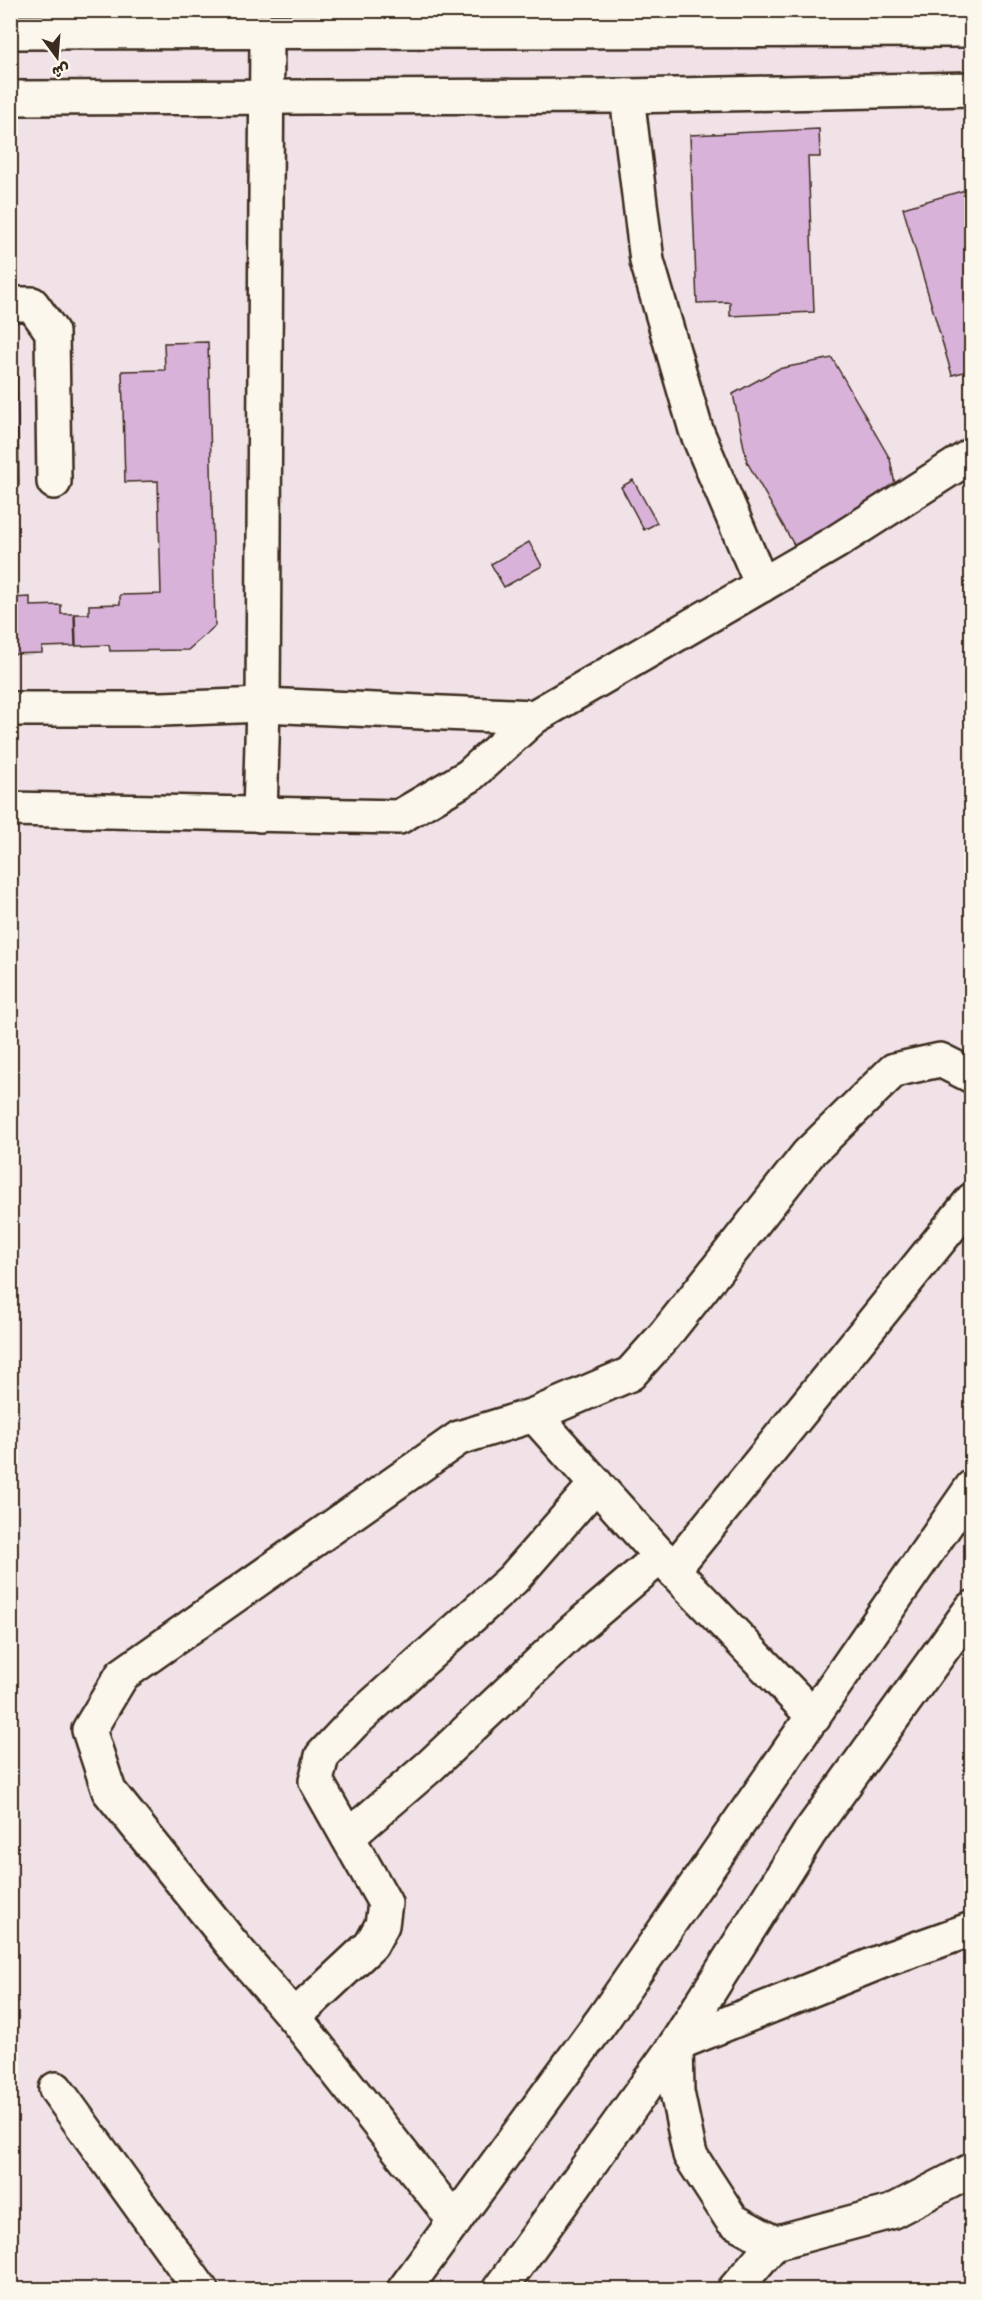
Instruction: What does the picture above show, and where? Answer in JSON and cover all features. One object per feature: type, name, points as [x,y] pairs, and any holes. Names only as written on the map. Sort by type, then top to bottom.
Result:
[{"type":"street","points":[[10,32],[972,30]]},
{"type":"street","points":[[260,815],[263,705],[267,31]]},
{"type":"street","points":[[10,98],[627,96],[972,89]]},
{"type":"street","points":[[627,96],[647,261],[696,430],[762,585]]},
{"type":"street","points":[[10,304],[32,304],[52,332],[54,482]]},
{"type":"street","points":[[10,809],[399,817],[469,776],[534,717],[836,542],[972,455]]},
{"type":"street","points":[[10,710],[163,709],[263,705],[534,717]]},
{"type":"street","points":[[455,2221],[294,2017],[109,1791],[89,1730],[122,1675],[459,1438],[534,1415],[630,1374],[666,1335],[808,1154],[894,1070],[940,1060],[972,1076]]},
{"type":"street","points":[[348,1837],[430,1766],[573,1631],[667,1563],[972,1200]]},
{"type":"street","points":[[534,1415],[667,1563],[814,1717]]},
{"type":"street","points":[[294,2017],[371,1945],[382,1925],[385,1903],[315,1781],[322,1756],[353,1723],[513,1579],[596,1484]]},
{"type":"street","points":[[404,2289],[603,2019],[972,1487]]},
{"type":"street","points":[[499,2289],[676,2044],[810,1832],[972,1608]]},
{"type":"street","points":[[676,2044],[890,1958],[972,1929]]},
{"type":"street","points":[[676,2044],[677,2092],[690,2155],[732,2220],[774,2243]]},
{"type":"street","points":[[56,2089],[201,2289]]},
{"type":"street","points":[[734,2289],[774,2243],[891,2212],[972,2170]]},
{"type":"building","points":[[819,129],[820,157],[808,157],[814,312],[730,316],[730,302],[697,303],[690,135]]},
{"type":"building","points":[[972,188],[972,370],[952,375],[903,208]]},
{"type":"building","points":[[208,342],[215,626],[188,650],[110,651],[109,645],[76,646],[75,614],[89,614],[89,605],[120,604],[120,595],[161,594],[158,481],[125,482],[122,371],[165,370],[164,343]]},
{"type":"building","points":[[832,358],[890,459],[900,510],[806,566],[747,462],[733,394],[778,369]]},
{"type":"building","points":[[10,374],[17,374],[19,485],[10,485]]},
{"type":"building","points":[[633,480],[657,523],[644,530],[621,487]]},
{"type":"building","points":[[529,542],[542,566],[504,587],[491,564]]},
{"type":"building","points":[[30,597],[30,606],[61,605],[61,614],[74,614],[75,646],[42,647],[42,653],[10,654],[10,598]]}]
